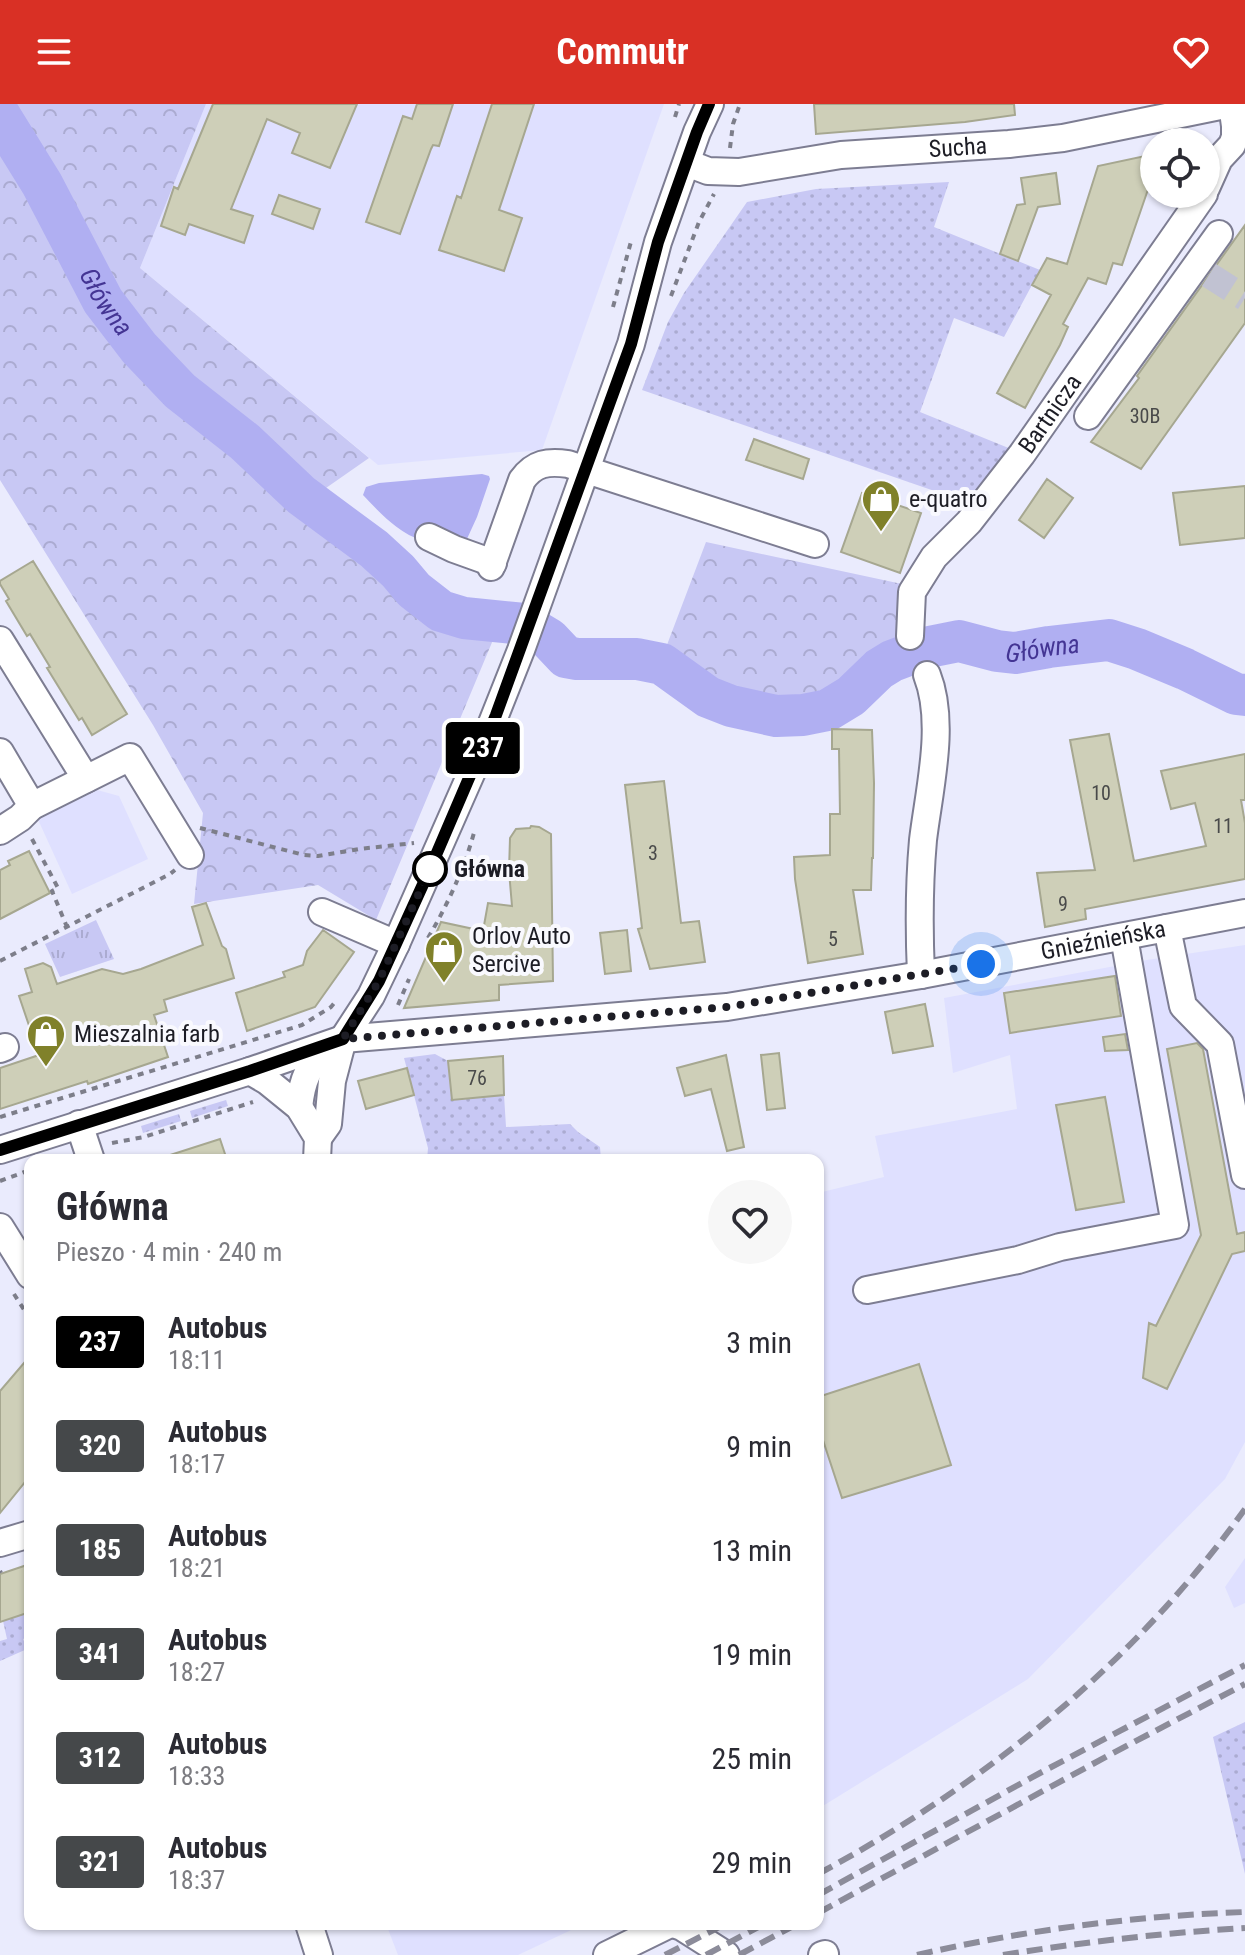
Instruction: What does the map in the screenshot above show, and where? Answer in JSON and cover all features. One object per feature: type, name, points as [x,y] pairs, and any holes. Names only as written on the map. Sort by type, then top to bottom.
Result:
[{"type":"street","points":[[318,1149],[328,1124],[332,1081],[343,1039],[371,996],[396,944],[478,758],[521,650],[631,344],[658,242],[707,104]]},
{"type":"street","points":[[1220,158],[1235,137],[1231,104]]},
{"type":"street","name":"Sucha","points":[[687,163],[708,171],[739,172],[841,155],[1009,144],[1063,138],[1231,104]]},
{"type":"street","name":"Bartnicza","points":[[910,636],[912,592],[934,557],[969,522],[1022,454],[1194,208]]},
{"type":"street","points":[[1088,416],[1203,271],[1219,234]]},
{"type":"street","points":[[429,537],[492,565],[522,480],[535,466],[550,462],[568,464],[815,544]]},
{"type":"street","points":[[0,640],[86,779]]},
{"type":"street","points":[[921,975],[919,899],[935,738],[931,685],[927,675]]},
{"type":"street","points":[[0,752],[17,818],[130,757],[184,845]]},
{"type":"street","points":[[322,912],[396,944]]},
{"type":"street","name":"Gnieźnieńska","points":[[343,1039],[727,1007],[921,975],[1245,913]]},
{"type":"street","points":[[1167,928],[1183,1006],[1220,1044],[1245,1175]]},
{"type":"street","points":[[867,1290],[1175,1225],[1124,937]]},
{"type":"street","points":[[0,1150],[343,1039]]},
{"type":"street","points":[[299,1107],[301,1089],[309,1068],[324,1052],[343,1039]]},
{"type":"street","points":[[250,1071],[299,1107],[318,1149]]},
{"type":"street","points":[[79,1124],[89,1154]]},
{"type":"street","points":[[0,1227],[23,1251]]},
{"type":"street","points":[[0,1543],[24,1536]]},
{"type":"street","points":[[311,1930],[319,1955]]},
{"type":"street","points":[[607,1955],[659,1930]]},
{"type":"street","points":[[687,1930],[726,1955]]},
{"type":"path","points":[[670,129],[679,104]]},
{"type":"path","points":[[610,320],[633,235]]},
{"type":"path","points":[[17,818],[58,888],[52,891],[67,927]]},
{"type":"path","points":[[0,961],[170,874],[184,845],[202,827],[304,855],[318,856],[419,842]]},
{"type":"path","points":[[0,1117],[302,1025],[341,997]]},
{"type":"path","points":[[94,1154],[111,1143],[144,1137],[259,1100]]},
{"type":"path","points":[[0,1181],[24,1172]]},
{"type":"shaded area","points":[[206,104],[664,104],[542,450],[378,465],[140,268]]},
{"type":"shaded area","points":[[482,474],[490,479],[466,541],[426,541],[408,535],[363,495],[366,487],[379,483]]},
{"type":"shaded area","points":[[90,788],[119,796],[148,859],[72,894],[35,813]]},
{"type":"shaded area","points":[[1245,945],[1245,1442],[1225,1479],[1028,1679],[824,1805],[824,1192],[884,1177],[875,1136],[1017,1109],[1010,1055],[953,1073],[944,998]]},
{"type":"shaded area","points":[[1245,1558],[1245,1603],[1234,1608],[1225,1587]]},
{"type":"shaded area","points":[[388,1930],[571,1930],[518,1955],[398,1955]]},
{"type":"green space","points":[[0,104],[206,104],[140,268],[369,458],[326,488],[493,640],[376,920],[318,885],[194,904],[203,813],[153,725],[0,480]]},
{"type":"green space","points":[[949,182],[934,227],[1040,270],[1004,337],[954,318],[920,412],[1011,449],[978,506],[642,390],[668,322],[684,293],[747,202],[816,189]]},
{"type":"green space","points":[[706,542],[902,584],[897,651],[867,671],[847,691],[821,699],[740,697],[707,685],[662,658]]},
{"type":"green space","points":[[96,920],[114,959],[60,977],[45,944]]},
{"type":"green space","points":[[435,1054],[448,1061],[452,1100],[504,1095],[506,1127],[570,1124],[600,1147],[601,1154],[428,1154],[404,1058]]},
{"type":"green space","points":[[226,1100],[228,1106],[192,1118],[190,1111]]},
{"type":"green space","points":[[179,1114],[181,1121],[143,1133],[141,1126]]},
{"type":"green space","points":[[24,1614],[24,1650],[0,1661],[0,1641],[7,1639],[3,1621]]},
{"type":"green space","points":[[1245,1722],[1245,1874],[1213,1737]]},
{"type":"building","points":[[213,104],[357,104],[330,168],[292,153],[300,133],[267,119],[231,209],[253,216],[244,243],[189,224],[185,235],[161,226],[174,187],[178,189]]},
{"type":"building","points":[[417,104],[453,104],[439,146],[433,145],[431,149],[400,234],[366,222],[403,116],[412,119]]},
{"type":"building","points":[[492,104],[534,104],[499,210],[522,218],[504,271],[439,250],[457,196],[461,198]]},
{"type":"building","points":[[814,104],[1014,104],[1015,115],[816,134]]},
{"type":"building","points":[[1140,157],[1142,208],[1122,265],[1113,263],[1106,284],[1088,278],[1063,324],[1068,327],[1060,345],[1025,408],[997,393],[1051,295],[1032,285],[1047,258],[1067,264],[1098,166]]},
{"type":"building","points":[[1056,173],[1060,204],[1038,207],[1018,261],[1000,254],[1017,205],[1025,204],[1021,178]]},
{"type":"building","points":[[279,195],[320,209],[313,229],[272,214]]},
{"type":"building","points":[[1245,225],[1245,323],[1141,469],[1091,442],[1139,378],[1137,376]]},
{"type":"building","points":[[754,439],[809,459],[803,479],[746,460]]},
{"type":"building","points":[[1047,479],[1073,498],[1044,538],[1019,520]]},
{"type":"building","points":[[1245,486],[1245,538],[1180,545],[1173,493]]},
{"type":"building","name":"e-quatro","points":[[862,493],[921,513],[900,573],[841,552]]},
{"type":"building","points":[[33,561],[127,714],[92,735],[82,718],[79,720],[47,668],[50,667],[30,634],[27,636],[6,601],[9,599],[0,584],[0,581]]},
{"type":"building","points":[[832,729],[872,730],[871,890],[853,890],[863,954],[808,963],[794,857],[830,855],[830,814],[840,814],[839,749],[832,749]]},
{"type":"building","points":[[1109,734],[1134,861],[1206,846],[1195,803],[1171,809],[1161,771],[1245,754],[1245,800],[1241,800],[1245,823],[1245,879],[1085,909],[1086,919],[1045,927],[1037,873],[1095,870],[1070,740]]},
{"type":"building","points":[[664,781],[681,923],[699,921],[705,962],[650,969],[638,929],[642,928],[625,785]]},
{"type":"building","points":[[531,826],[551,834],[553,981],[499,985],[499,1000],[404,1008],[441,922],[483,931],[488,903],[512,906],[510,838],[516,829]]},
{"type":"building","points":[[29,851],[50,893],[0,919],[0,870],[10,865],[8,861]]},
{"type":"building","points":[[206,903],[222,946],[226,949],[234,978],[164,1000],[167,1011],[154,1015],[168,1057],[0,1109],[0,1068],[39,1055],[19,996],[32,992],[25,969],[43,963],[51,967],[57,984],[102,969],[123,974],[141,969],[203,945],[192,907]]},
{"type":"building","points":[[323,930],[354,952],[315,1007],[247,1031],[236,993],[285,977],[283,972],[303,965],[307,951]]},
{"type":"building","points":[[627,930],[631,971],[605,974],[600,933]]},
{"type":"building","points":[[1115,976],[1121,1016],[1010,1033],[1004,993]]},
{"type":"building","points":[[925,1004],[933,1046],[893,1053],[885,1012]]},
{"type":"building","points":[[1125,1034],[1128,1050],[1105,1051],[1103,1037]]},
{"type":"building","points":[[1197,1043],[1203,1049],[1237,1234],[1245,1232],[1245,1251],[1232,1254],[1167,1389],[1143,1378],[1149,1323],[1156,1326],[1201,1235],[1167,1049]]},
{"type":"building","points":[[779,1053],[785,1108],[767,1110],[761,1055]]},
{"type":"building","points":[[726,1055],[744,1147],[727,1151],[711,1089],[685,1096],[677,1068]]},
{"type":"building","points":[[503,1056],[504,1095],[452,1100],[448,1061]]},
{"type":"building","points":[[407,1068],[414,1095],[366,1109],[358,1081]]},
{"type":"building","points":[[1105,1097],[1124,1202],[1076,1210],[1056,1105]]},
{"type":"building","points":[[220,1139],[225,1154],[173,1154]]},
{"type":"building","points":[[24,1363],[24,1483],[0,1513],[0,1391]]},
{"type":"building","points":[[919,1364],[951,1465],[842,1498],[824,1443],[824,1395]]},
{"type":"building","points":[[24,1566],[24,1614],[0,1622],[0,1574]]},
{"type":"waterway","name":"Główna","points":[[0,116],[42,184],[103,301],[139,348],[180,391],[245,442],[301,495],[374,549],[414,590],[441,611],[464,618],[524,624],[549,639],[566,657],[637,659],[662,664],[708,697],[731,706],[776,716],[828,710],[851,696],[892,661],[929,647],[959,641],[1015,653],[1109,640],[1185,669],[1236,694],[1245,695]]},
{"type":"tunnel","points":[[1209,275],[1245,298]]},
{"type":"railway","points":[[824,1871],[940,1801],[1052,1716],[1155,1619],[1245,1509]]},
{"type":"railway","points":[[824,1892],[1245,1665]]},
{"type":"railway","points":[[824,1910],[1245,1684]]},
{"type":"railway","points":[[917,1955],[998,1938],[1080,1926],[1245,1912]]},
{"type":"railway","points":[[1003,1955],[1123,1938],[1245,1928]]},
{"type":"railway","points":[[665,1955],[713,1930]]},
{"type":"railway","points":[[706,1955],[753,1930]]},
{"type":"railway","points":[[739,1955],[786,1930]]},
{"type":"bus line","name":"237","points":[[0,1150],[343,1039],[379,981],[496,715],[631,344],[658,242],[709,104]]},
{"type":"place","name":"e-quatro","points":[[881,533]]},
{"type":"place","name":"Główna","points":[[430,869]]},
{"type":"place","name":"Orlov Auto Sercive","points":[[444,984]]},
{"type":"place","name":"Mieszalnia farb","points":[[46,1068]]},
{"type":"route","points":[[430,869],[379,981],[343,1039],[727,1007],[981,964]]}]
